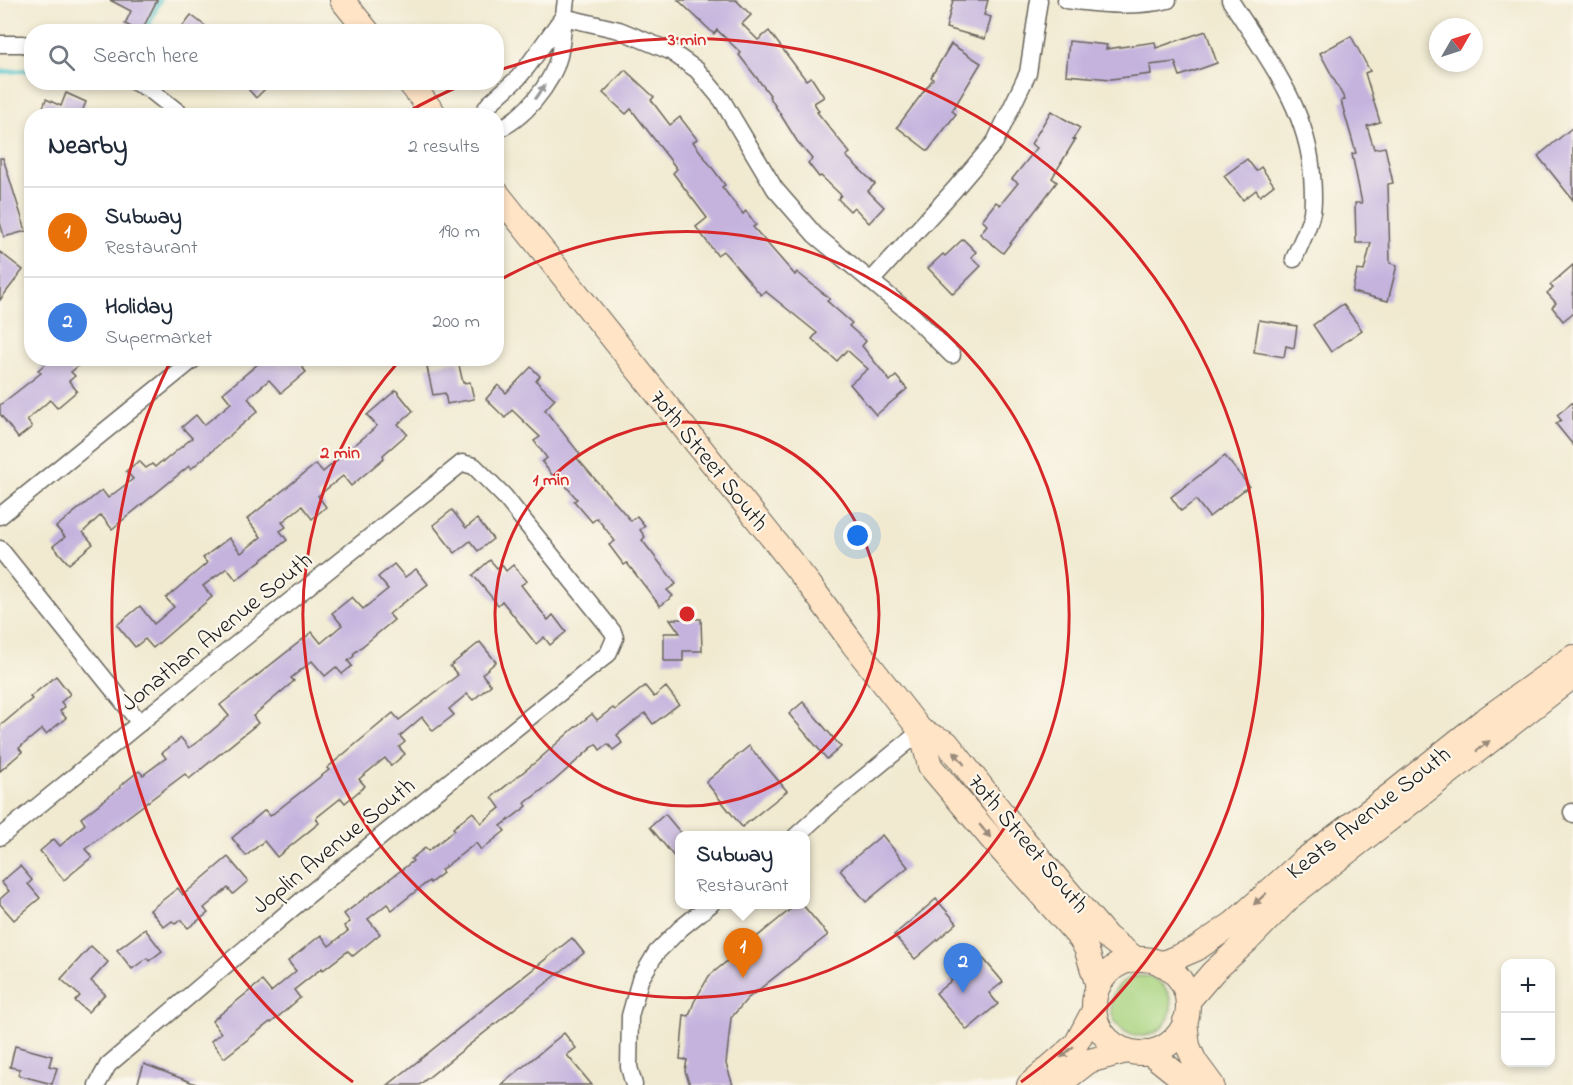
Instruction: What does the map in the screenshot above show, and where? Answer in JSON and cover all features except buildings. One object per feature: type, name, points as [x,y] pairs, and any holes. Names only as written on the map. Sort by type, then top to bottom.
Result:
[{"type":"main road","points":[[342,0],[362,24]]},
{"type":"main road","points":[[415,90],[430,108]]},
{"type":"main road","name":"70th Street South","points":[[504,202],[809,584],[921,731],[930,766],[1080,938],[1086,948],[1098,986]]},
{"type":"main road","name":"Keats Avenue South","points":[[1161,964],[1196,949],[1233,923],[1304,860],[1483,721],[1573,657]]},
{"type":"main road","name":"Keats Avenue South","points":[[1187,1011],[1212,972],[1247,941],[1292,895],[1573,676]]},
{"type":"main road","name":"70th Street South","points":[[921,731],[947,743],[1017,832],[1107,938],[1136,959]]},
{"type":"main road","points":[[1187,1085],[1179,1076],[1138,1052],[1115,1045],[1105,1036],[1098,1024],[1094,1010],[1098,986],[1108,972],[1121,963],[1136,959],[1149,960],[1161,964],[1179,979],[1183,986],[1187,1011],[1188,1046],[1212,1085]]},
{"type":"main road","points":[[1029,1085],[1076,1044],[1094,1010]]},
{"type":"main road","points":[[1058,1085],[1089,1061],[1161,1048],[1172,1042],[1180,1032],[1187,1011]]},
{"type":"street","points":[[870,281],[995,142],[1028,73],[1039,0]]},
{"type":"street","points":[[1066,0],[1125,5],[1168,0]]},
{"type":"street","points":[[1230,0],[1289,93],[1307,140],[1312,170],[1313,206],[1294,259]]},
{"type":"street","points":[[564,8],[670,51],[697,70],[722,100],[775,189],[815,236],[912,315],[952,355]]},
{"type":"street","points":[[486,108],[527,68],[564,8]]},
{"type":"street","points":[[504,127],[528,107],[549,80],[559,57],[564,8]]},
{"type":"street","points":[[0,44],[24,44]]},
{"type":"street","points":[[150,90],[173,108]]},
{"type":"street","points":[[0,516],[185,366]]},
{"type":"street","name":"Joplin Avenue South","points":[[96,1085],[108,1065],[298,903],[608,654],[615,638],[613,632],[504,496],[474,466],[462,463]]},
{"type":"street","name":"Jonathan Avenue South","points":[[0,837],[462,463]]},
{"type":"street","points":[[0,549],[140,723]]},
{"type":"street","points":[[802,831],[921,731]]},
{"type":"street","points":[[634,1085],[629,1067],[630,1016],[640,980],[656,953],[681,928],[705,909]]},
{"type":"green space","points":[[1135,976],[1147,976],[1158,981],[1166,989],[1171,1006],[1169,1018],[1158,1031],[1147,1036],[1135,1036],[1124,1031],[1116,1023],[1111,1012],[1111,1000],[1116,989],[1124,981]]},
{"type":"waterway","points":[[149,24],[160,0]]},
{"type":"waterway","points":[[0,72],[24,70]]},
{"type":"place","name":"Subway","points":[[743,978]]},
{"type":"place","name":"Holiday","points":[[963,993]]}]
